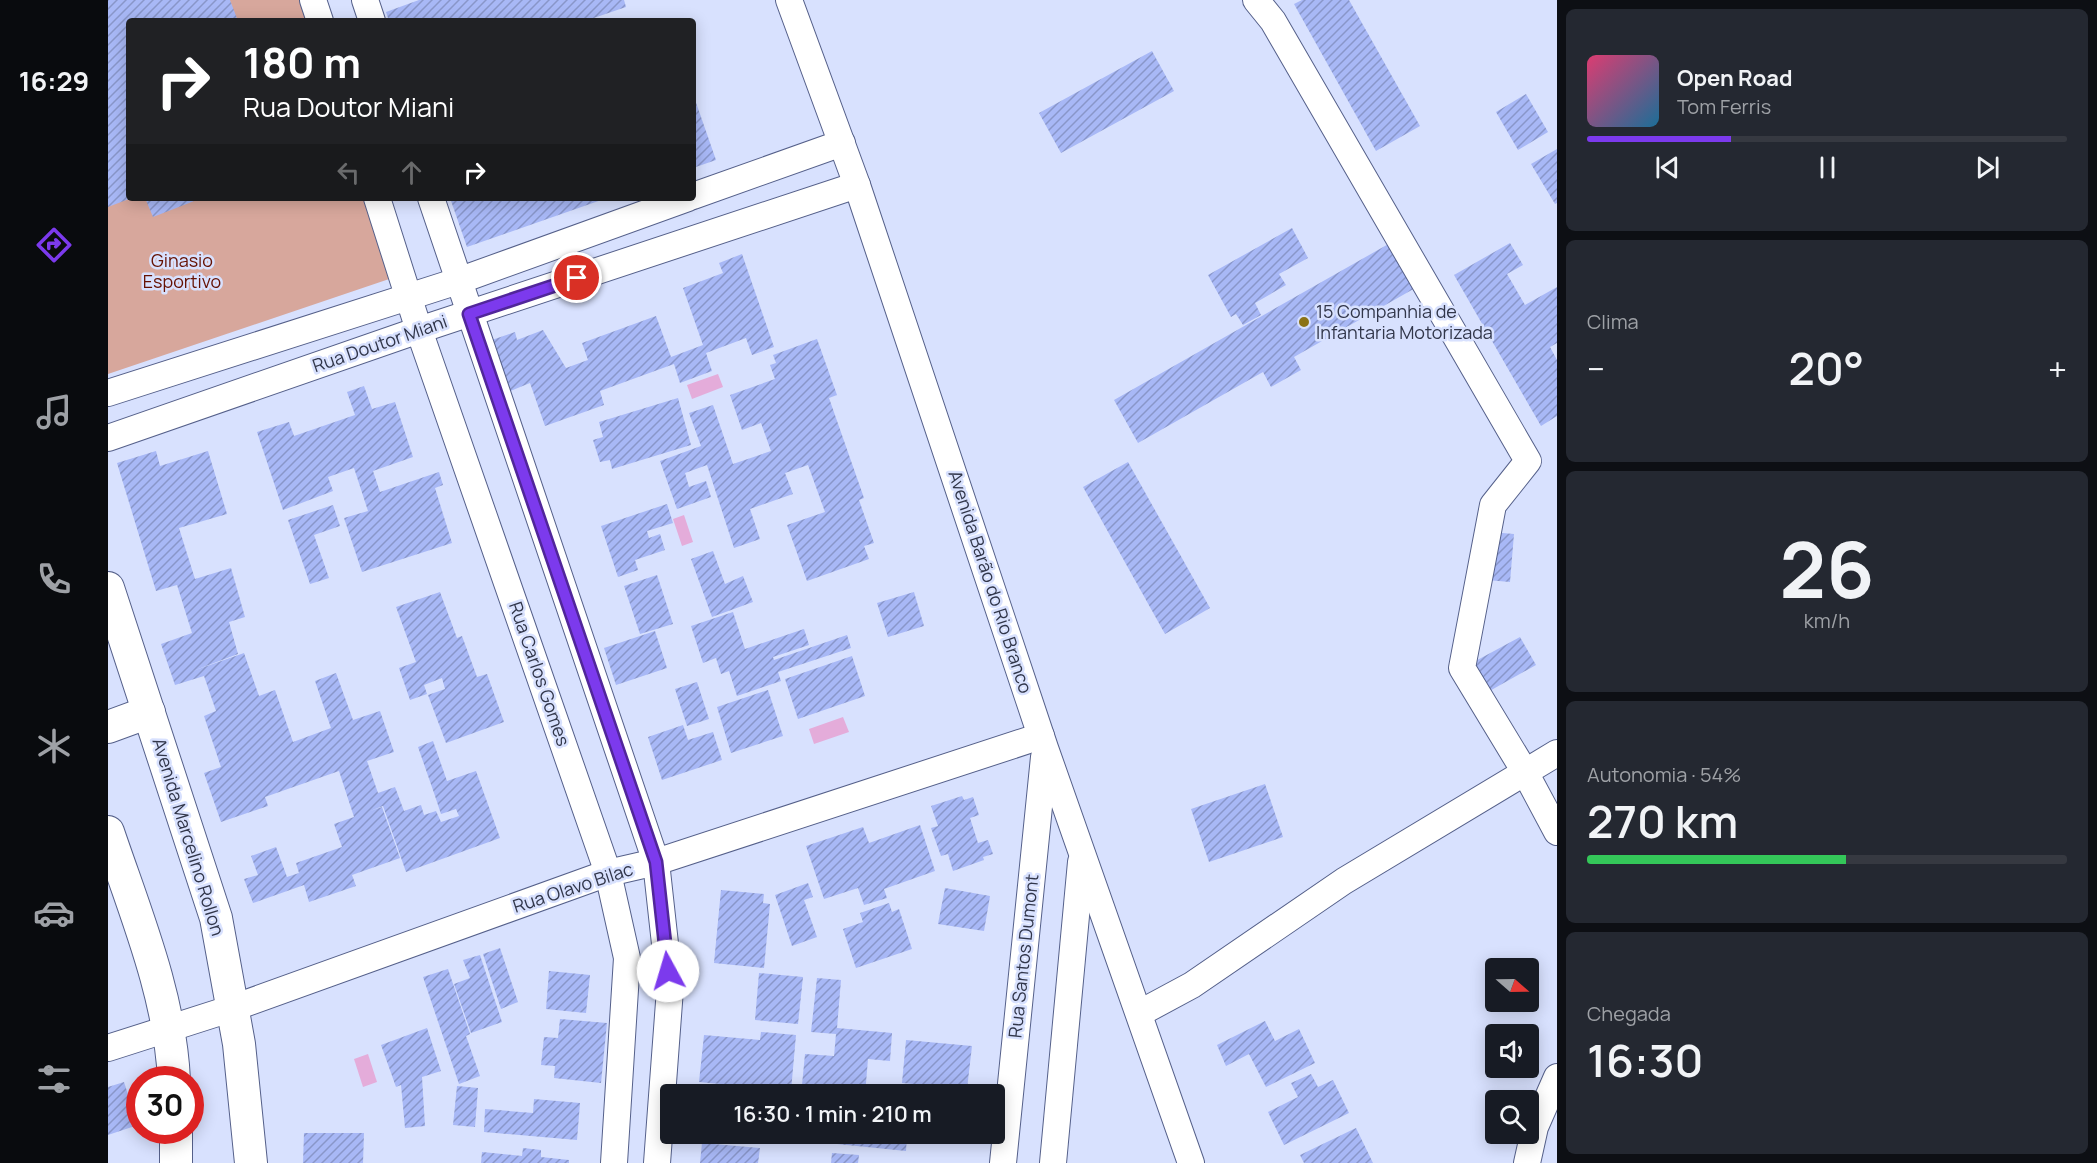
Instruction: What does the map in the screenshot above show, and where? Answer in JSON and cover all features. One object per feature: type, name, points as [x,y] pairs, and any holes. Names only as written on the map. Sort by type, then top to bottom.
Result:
[{"type":"main road","name":"Avenida Marcelino Rollon","points":[[108,588],[216,918],[239,1044],[251,1163]]},
{"type":"main road","points":[[108,727],[149,712]]},
{"type":"main road","points":[[108,832],[154,970],[172,1041],[173,1066]]},
{"type":"main road","points":[[176,1144],[176,1163]]},
{"type":"street","points":[[313,0],[319,18]]},
{"type":"street","points":[[365,0],[371,18]]},
{"type":"street","name":"Avenida Barão do Rio Branco","points":[[789,0],[857,185],[1043,742],[1191,1163]]},
{"type":"street","points":[[1256,0],[1273,21],[1528,461],[1493,505],[1462,668],[1525,772],[1557,832]]},
{"type":"street","points":[[696,195],[842,143]]},
{"type":"street","name":"Rua Doutor Miani","points":[[108,438],[419,330],[857,185]]},
{"type":"street","name":"Rua Carlos Gomes","points":[[378,201],[419,330],[608,873],[627,958],[614,1163]]},
{"type":"street","points":[[432,201],[656,862],[670,989],[657,1163]]},
{"type":"street","name":"Rua Doutor Miani","points":[[108,393],[409,297],[680,201]]},
{"type":"street","name":"Rua Olavo Bilac","points":[[108,1048],[233,1008],[608,873],[656,862],[1043,742]]},
{"type":"street","name":"Rua Santos Dumont","points":[[1003,1163],[1043,742]]},
{"type":"street","points":[[1140,1013],[1192,985],[1344,881],[1557,753]]},
{"type":"street","points":[[1053,1163],[1082,854]]},
{"type":"street","points":[[1527,1163],[1535,1127],[1557,1077]]},
{"type":"green space","name":"Ginasio Esportivo","points":[[108,0],[302,0],[309,18],[126,18],[126,201],[375,201],[401,275],[108,374]]},
{"type":"shaded area","points":[[718,374],[723,387],[692,399],[687,385]]},
{"type":"shaded area","points":[[684,515],[693,542],[682,546],[673,519]]},
{"type":"shaded area","points":[[843,717],[849,732],[814,744],[809,729]]},
{"type":"shaded area","points":[[368,1054],[377,1082],[363,1087],[354,1059]]},
{"type":"building","points":[[108,0],[230,0],[237,18],[126,18],[126,200],[108,207]]},
{"type":"building","points":[[419,0],[624,0],[626,7],[594,18],[388,18],[386,12]]},
{"type":"building","points":[[1302,0],[1349,0],[1420,126],[1376,151],[1294,4]]},
{"type":"building","points":[[1152,51],[1174,91],[1061,153],[1039,113]]},
{"type":"building","points":[[1526,94],[1548,132],[1518,150],[1496,112]]},
{"type":"building","points":[[696,103],[716,160],[696,167]]},
{"type":"building","points":[[1557,149],[1557,203],[1555,204],[1531,164]]},
{"type":"building","points":[[146,201],[194,201],[153,217]]},
{"type":"building","points":[[451,201],[598,201],[467,247]]},
{"type":"building","points":[[1292,228],[1308,258],[1279,274],[1286,285],[1255,303],[1261,315],[1243,325],[1236,314],[1231,317],[1208,275]]},
{"type":"building","name":"15 Companhia de Infantaria Motorizada","points":[[1392,242],[1417,287],[1294,357],[1301,370],[1271,387],[1263,372],[1138,443],[1114,400]]},
{"type":"building","points":[[1510,243],[1523,265],[1507,274],[1525,305],[1557,287],[1557,343],[1550,347],[1557,360],[1557,416],[1541,426],[1454,275]]},
{"type":"building","points":[[742,254],[774,347],[752,355],[746,338],[706,353],[712,371],[680,383],[674,364],[600,391],[604,405],[545,426],[530,383],[501,395],[483,343],[515,332],[517,340],[543,330],[566,368],[588,360],[582,343],[656,316],[671,357],[703,345],[683,288],[723,273],[719,263]]},
{"type":"building","points":[[817,339],[837,395],[829,398],[864,498],[859,500],[874,543],[864,546],[869,559],[807,581],[787,525],[825,512],[808,465],[785,473],[793,494],[750,509],[760,539],[734,548],[707,465],[685,473],[689,487],[706,481],[711,497],[677,509],[660,461],[701,446],[689,413],[713,405],[733,464],[771,451],[761,423],[742,430],[730,395],[775,379],[770,365],[776,363],[773,355]]},
{"type":"building","points":[[364,386],[372,409],[395,402],[413,457],[373,471],[380,492],[439,472],[443,485],[435,488],[452,543],[362,572],[344,518],[368,511],[354,468],[328,477],[333,491],[283,510],[257,432],[289,422],[294,436],[355,415],[347,392]]},
{"type":"building","points":[[678,398],[691,445],[612,469],[610,460],[600,462],[593,440],[603,437],[599,422]]},
{"type":"building","points":[[156,451],[160,466],[208,451],[227,514],[179,528],[195,579],[231,568],[245,617],[229,622],[238,654],[190,672],[244,653],[259,696],[275,690],[293,742],[331,728],[315,681],[336,673],[353,720],[380,711],[394,752],[367,761],[378,793],[395,787],[404,811],[421,805],[424,815],[436,811],[441,822],[459,816],[456,809],[441,814],[418,747],[433,741],[447,781],[476,771],[500,838],[406,872],[383,806],[370,811],[382,807],[400,858],[352,875],[356,886],[309,902],[304,885],[253,903],[244,879],[258,875],[251,856],[276,847],[287,877],[299,873],[296,863],[342,847],[334,824],[354,817],[339,771],[265,797],[268,806],[221,822],[204,773],[221,767],[204,716],[216,711],[204,676],[175,685],[161,644],[192,633],[177,585],[156,591],[117,463]]},
{"type":"building","points":[[1128,462],[1210,608],[1165,634],[1083,487]]},
{"type":"building","points":[[667,504],[673,523],[647,531],[649,538],[660,534],[665,550],[635,560],[638,570],[618,577],[601,526]]},
{"type":"building","points":[[333,505],[340,526],[314,535],[329,578],[310,584],[288,520]]},
{"type":"building","points":[[1491,532],[1514,534],[1510,582],[1487,580]]},
{"type":"building","points":[[713,551],[725,584],[743,576],[753,602],[712,617],[691,559]]},
{"type":"building","points":[[657,575],[673,624],[640,634],[624,586]]},
{"type":"building","points":[[440,592],[457,638],[462,636],[477,677],[487,674],[504,722],[446,743],[428,695],[445,689],[442,678],[424,685],[427,694],[410,700],[399,668],[416,662],[396,607]]},
{"type":"building","points":[[914,592],[924,626],[888,637],[877,603]]},
{"type":"building","points":[[733,612],[745,649],[804,629],[809,645],[773,657],[774,660],[847,635],[851,648],[778,672],[781,681],[737,696],[729,671],[721,674],[716,658],[703,663],[691,626]]},
{"type":"building","points":[[655,631],[667,668],[616,685],[604,648]]},
{"type":"building","points":[[1520,637],[1536,665],[1486,693],[1470,664]]},
{"type":"building","points":[[852,656],[865,696],[798,719],[785,679]]},
{"type":"building","points":[[697,682],[709,719],[687,726],[675,689]]},
{"type":"building","points":[[768,690],[783,736],[731,753],[717,707]]},
{"type":"building","points":[[683,725],[688,740],[713,732],[722,760],[662,780],[648,737]]},
{"type":"building","points":[[1265,784],[1283,837],[1209,862],[1191,809]]},
{"type":"building","points":[[962,796],[964,800],[973,797],[979,815],[970,818],[978,843],[988,840],[993,854],[983,857],[984,860],[953,871],[948,854],[941,856],[931,828],[938,826],[931,806]]},
{"type":"building","points":[[920,825],[935,871],[884,889],[887,898],[864,905],[858,888],[824,899],[806,846],[863,827],[869,843]]},
{"type":"building","points":[[808,883],[813,897],[804,900],[817,937],[792,946],[775,895]]},
{"type":"building","points":[[945,888],[990,896],[984,931],[938,924]]},
{"type":"building","points":[[721,890],[764,894],[763,903],[770,904],[764,968],[714,963]]},
{"type":"building","points":[[889,903],[892,912],[899,909],[912,949],[856,968],[843,929],[863,922],[860,913]]},
{"type":"building","points":[[500,948],[518,1002],[501,1009],[483,954]]},
{"type":"building","points":[[480,955],[502,1022],[471,1033],[454,984],[470,978],[463,960]]},
{"type":"building","points":[[448,969],[470,1034],[466,1036],[480,1076],[459,1084],[423,977]]},
{"type":"building","points":[[549,971],[590,975],[586,1013],[546,1009]]},
{"type":"building","points":[[759,973],[803,977],[798,1024],[755,1020]]},
{"type":"building","points":[[817,978],[841,980],[837,1028],[892,1033],[890,1061],[868,1059],[866,1084],[802,1084],[805,1054],[834,1056],[836,1034],[811,1032]]},
{"type":"building","points":[[560,1019],[607,1023],[601,1083],[554,1078],[555,1066],[541,1065],[544,1037],[558,1038]]},
{"type":"building","points":[[1265,1021],[1275,1041],[1299,1029],[1315,1063],[1266,1087],[1249,1054],[1226,1066],[1217,1045]]},
{"type":"building","points":[[427,1028],[441,1071],[422,1077],[425,1126],[405,1128],[401,1085],[396,1087],[381,1045]]},
{"type":"building","points":[[761,1032],[796,1035],[792,1084],[699,1082],[704,1035],[760,1040]]},
{"type":"building","points":[[906,1040],[972,1046],[968,1084],[902,1083]]},
{"type":"building","points":[[1311,1074],[1318,1087],[1333,1080],[1349,1113],[1284,1145],[1268,1112],[1298,1097],[1291,1083]]},
{"type":"building","points":[[124,1082],[126,1129],[108,1135],[108,1087]]},
{"type":"building","points":[[457,1086],[478,1088],[475,1127],[453,1125]]},
{"type":"building","points":[[534,1099],[580,1103],[577,1140],[484,1132],[485,1109],[533,1113]]},
{"type":"building","points":[[1356,1128],[1373,1163],[1304,1163],[1300,1155]]},
{"type":"building","points":[[304,1133],[364,1133],[363,1163],[303,1163]]},
{"type":"building","points":[[702,1144],[760,1148],[758,1163],[700,1163]]},
{"type":"building","points":[[837,1144],[906,1144],[906,1151]]},
{"type":"building","points":[[523,1148],[541,1150],[541,1157],[569,1160],[569,1163],[481,1163],[482,1152],[522,1156]]},
{"type":"building","points":[[832,1153],[859,1155],[858,1163],[831,1163]]},
{"type":"place","name":"15 Companhia de Infantaria Motorizada","points":[[1304,322]]},
{"type":"route","points":[[577,278],[469,314],[656,862],[668,971]]}]
